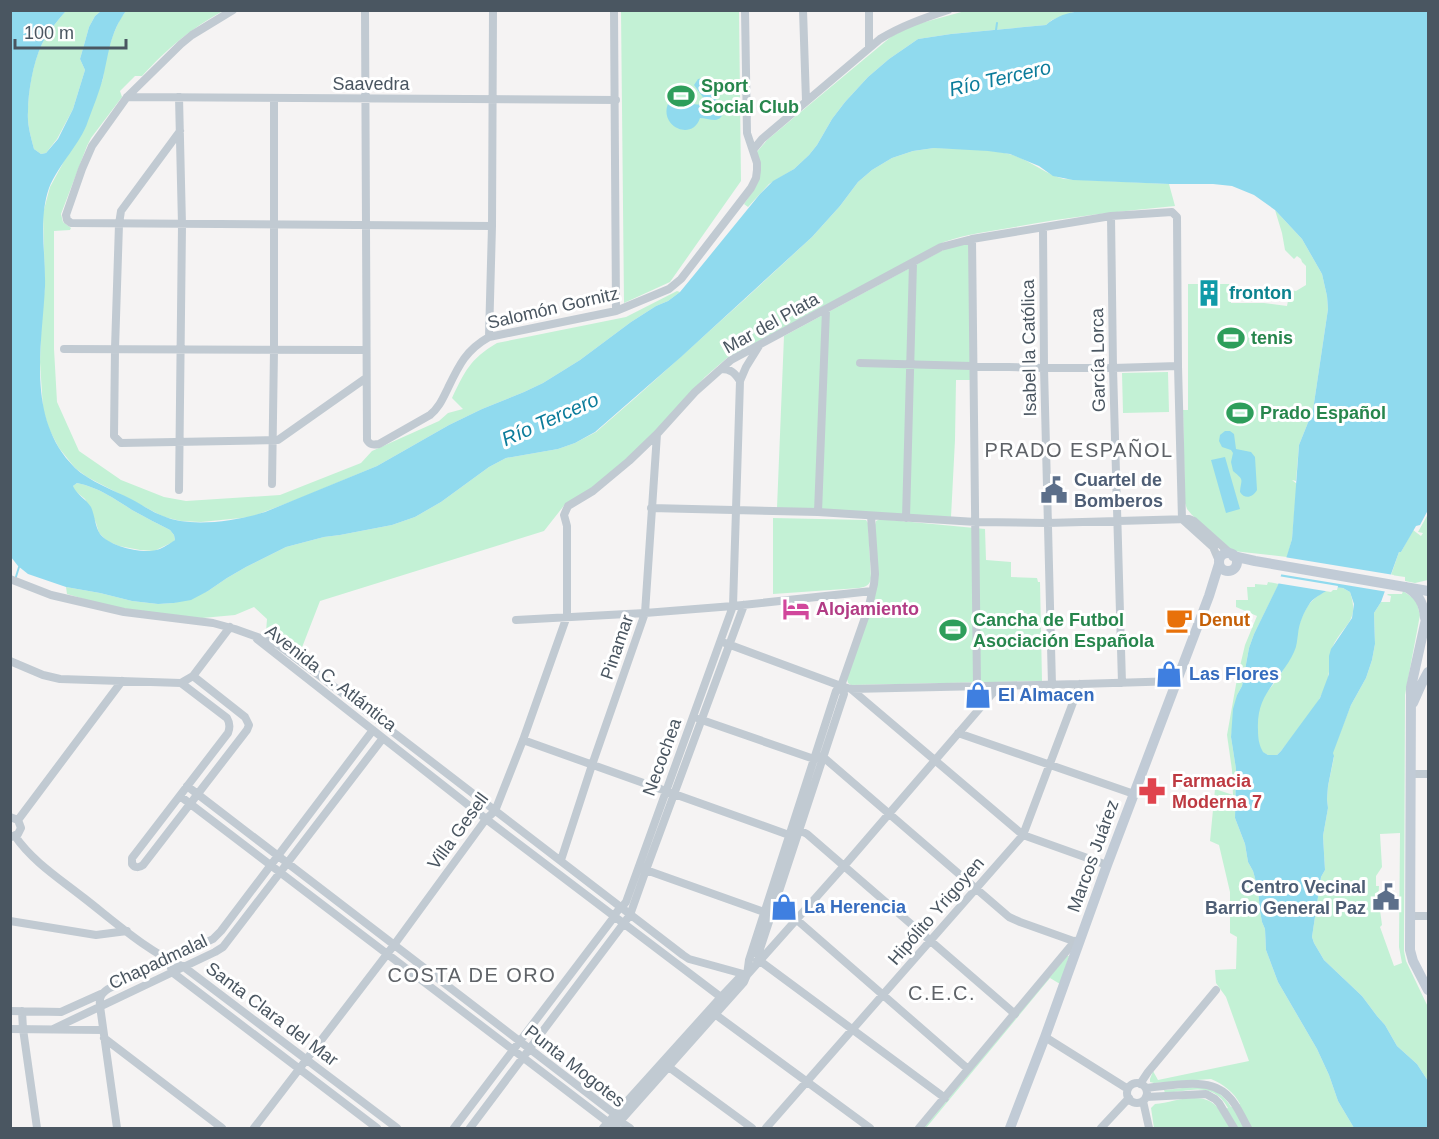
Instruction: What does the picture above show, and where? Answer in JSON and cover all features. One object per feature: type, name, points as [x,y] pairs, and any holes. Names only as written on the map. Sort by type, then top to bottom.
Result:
[{"type":"main road","points":[[1255,561],[1227,571],[1223,570],[1219,563],[1223,555],[1232,555],[1428,591]]},
{"type":"main road","points":[[1232,555],[1237,562],[1233,570]]},
{"type":"main road","name":"Marcos Juárez","points":[[1013,1126],[1077,942],[1178,681],[1219,563]]},
{"type":"main road","name":"Marcos Juárez","points":[[1209,596],[1233,570]]},
{"type":"main road","points":[[1403,586],[1428,585]]},
{"type":"main road","points":[[1403,586],[1413,591],[1420,599],[1428,620],[1411,682],[1410,774],[1412,956],[1428,990]]},
{"type":"main road","points":[[1411,708],[1428,672]]},
{"type":"street","points":[[233,10],[181,44],[127,98],[96,139],[89,153],[66,215],[67,220],[71,223],[182,225],[492,226]]},
{"type":"street","points":[[180,131],[121,211],[114,436],[121,443],[278,440],[366,378],[365,10]]},
{"type":"street","points":[[489,337],[493,10]]},
{"type":"street","points":[[614,10],[616,311]]},
{"type":"street","name":"Salomón Gornitz","points":[[366,378],[367,440],[373,445],[379,444],[430,415],[440,406],[466,355],[477,344],[489,337],[616,311],[669,289],[681,279],[751,188],[758,170],[747,133],[745,10]]},
{"type":"street","points":[[803,10],[806,101]]},
{"type":"street","points":[[868,48],[869,10]]},
{"type":"street","points":[[753,150],[762,139],[868,48],[894,31],[948,10]]},
{"type":"street","points":[[178,97],[182,225],[179,490]]},
{"type":"street","name":"Saavedra","points":[[127,98],[616,100]]},
{"type":"street","points":[[272,484],[274,99]]},
{"type":"street","name":"Mar del Plata","points":[[571,503],[593,491],[628,461],[657,434],[695,392],[731,360],[941,247],[972,238],[1111,216],[1172,212],[1176,217],[1178,366]]},
{"type":"street","name":"García Lorca","points":[[1111,216],[1122,683]]},
{"type":"street","name":"Isabel la Católica","points":[[1043,228],[1047,523],[1052,685]]},
{"type":"street","points":[[972,238],[977,686]]},
{"type":"street","points":[[906,518],[913,263]]},
{"type":"street","points":[[818,512],[826,310]]},
{"type":"street","name":"Necochea","points":[[454,1128],[618,909],[626,902],[733,606],[740,381],[746,366],[760,344]]},
{"type":"street","points":[[64,349],[366,350]]},
{"type":"street","points":[[860,363],[1044,368],[1178,366],[1182,519],[1213,548],[1219,563]]},
{"type":"street","points":[[721,369],[734,373],[740,381]]},
{"type":"street","name":"Pinamar","points":[[561,860],[645,613],[657,434]]},
{"type":"street","name":"Villa Gesell","points":[[254,1128],[394,945],[486,819],[495,811],[567,616],[567,526],[564,515],[571,503]]},
{"type":"street","points":[[651,508],[818,512],[976,522],[1047,523],[1189,519],[1232,555]]},
{"type":"street","points":[[630,1128],[619,1118],[723,999],[744,982],[747,975],[749,960],[789,835],[844,694],[841,686],[869,606],[875,574],[871,516]]},
{"type":"street","points":[[10,579],[51,595],[124,612],[213,623],[251,634]]},
{"type":"street","points":[[516,620],[733,606],[872,591]]},
{"type":"street","name":"Necochea","points":[[470,1128],[630,915],[744,605]]},
{"type":"street","points":[[10,661],[43,675],[60,679],[181,683],[193,676],[230,627]]},
{"type":"street","name":"Avenida C. Atlántica","points":[[251,634],[486,819],[723,999]]},
{"type":"street","name":"Avenida C. Atlántica","points":[[251,634],[277,644],[324,679],[676,951],[689,959],[747,975]]},
{"type":"street","points":[[720,641],[852,689],[1178,681]]},
{"type":"street","points":[[181,683],[226,718],[230,726],[228,734],[132,858],[134,866],[138,867],[143,865],[249,725],[245,717],[193,676]]},
{"type":"street","points":[[13,836],[18,834],[21,828],[21,825],[14,819],[122,681]]},
{"type":"street","name":"Hipólito Yrigoyen","points":[[766,1128],[1023,835],[1080,684]]},
{"type":"street","points":[[747,975],[999,686]]},
{"type":"street","points":[[852,689],[1023,835],[1107,866]]},
{"type":"street","points":[[693,716],[818,758],[889,814],[1009,917],[1077,942],[919,1128]]},
{"type":"street","name":"Chapadmalal","points":[[373,730],[221,931],[213,939],[108,989],[101,994],[100,1006],[223,947],[383,738]]},
{"type":"street","points":[[958,733],[1134,794]]},
{"type":"street","points":[[523,740],[789,835],[801,831]]},
{"type":"street","points":[[760,961],[758,955],[801,831],[818,758]]},
{"type":"street","points":[[1410,774],[1428,774]]},
{"type":"street","name":"Punta Mogotes","points":[[180,796],[513,1050],[609,1127],[619,1118],[187,786]]},
{"type":"street","points":[[801,831],[1015,1014]]},
{"type":"street","name":"Santa Clara del Mar","points":[[13,836],[29,854],[127,932],[169,961],[184,967],[397,1128]]},
{"type":"street","points":[[646,870],[764,912]]},
{"type":"street","points":[[1411,916],[1428,916]]},
{"type":"street","points":[[797,920],[968,1069]]},
{"type":"street","points":[[10,921],[96,935],[127,932]]},
{"type":"street","points":[[749,960],[760,961],[945,1098]]},
{"type":"street","points":[[169,961],[172,972]]},
{"type":"street","name":"Santa Clara del Mar","points":[[172,972],[377,1128]]},
{"type":"street","points":[[1149,1128],[1144,1099],[1147,1093],[1143,1086],[1148,1072],[1216,990]]},
{"type":"street","points":[[10,1011],[61,1012],[101,994]]},
{"type":"street","points":[[53,1029],[100,1006],[117,1128]]},
{"type":"street","points":[[22,1011],[37,1128]]},
{"type":"street","points":[[712,1012],[870,1128]]},
{"type":"street","points":[[10,1029],[53,1029],[104,1034],[222,1128]]},
{"type":"street","points":[[1045,1037],[1128,1089]]},
{"type":"street","points":[[666,1065],[752,1128]]},
{"type":"street","points":[[1234,1128],[1219,1103],[1206,1094],[1144,1099],[1135,1103],[1129,1098],[1128,1089],[1135,1083],[1143,1086],[1199,1084],[1214,1086],[1224,1091],[1232,1100],[1248,1128]]},
{"type":"street","points":[[1101,1128],[1129,1098]]},
{"type":"green space","points":[[66,11],[101,11],[89,27],[80,59],[85,70],[73,109],[57,139],[46,153],[41,154],[34,149],[28,121],[32,77],[42,44]]},
{"type":"green space","points":[[126,11],[223,11],[180,40],[142,76],[135,76],[120,91],[122,97],[87,146],[61,214],[63,222],[71,228],[54,231],[54,349],[57,402],[79,451],[121,480],[164,497],[186,501],[280,495],[361,463],[372,451],[439,421],[448,413],[463,409],[452,398],[461,380],[474,360],[497,343],[626,317],[677,291],[680,292],[631,322],[580,360],[543,383],[449,425],[377,466],[251,517],[201,522],[164,517],[87,477],[75,468],[59,448],[49,429],[43,409],[40,362],[45,288],[43,213],[50,187],[103,79],[105,61],[113,35]]},
{"type":"green space","name":"Sport Social Club","points":[[621,11],[739,11],[741,181],[670,282],[624,303]]},
{"type":"green space","points":[[965,11],[1076,11],[1052,20],[1046,25],[918,39],[868,77],[832,119],[809,155],[794,169],[769,184],[748,207],[744,204],[755,188],[756,153],[767,140],[892,36],[914,25]]},
{"type":"green space","points":[[934,148],[1009,154],[1064,179],[1169,184],[1175,206],[1055,220],[979,233],[944,242],[727,358],[705,377],[650,438],[591,490],[566,503],[544,531],[320,601],[301,650],[285,639],[266,632],[267,619],[254,607],[235,615],[202,618],[121,610],[67,594],[66,587],[132,601],[174,603],[208,591],[246,567],[286,547],[324,537],[392,525],[415,517],[506,458],[558,449],[575,443],[596,432],[745,299],[812,237],[858,182],[872,170],[892,158],[913,151]]},
{"type":"green space","name":"Prado Español","points":[[1275,210],[1302,239],[1322,274],[1328,309],[1313,410],[1299,445],[1296,481],[1292,480],[1297,484],[1292,539],[1287,557],[1233,551],[1192,515],[1185,503],[1183,410],[1188,410],[1188,284],[1231,284],[1231,303],[1287,306],[1290,290],[1296,291],[1306,285],[1306,266],[1301,259],[1297,256],[1294,259],[1285,250]]},
{"type":"green space","points":[[969,245],[971,380],[956,380],[951,517],[777,508],[784,336],[945,249]]},
{"type":"green space","points":[[1168,372],[1169,412],[1123,413],[1122,373]]},
{"type":"green space","points":[[77,483],[100,491],[170,530],[175,540],[154,551],[119,546],[107,541],[99,533],[85,499],[74,490],[73,486]]},
{"type":"green space","points":[[1428,514],[1428,580],[1415,583],[1405,581],[1405,577],[1391,575],[1399,552],[1413,530],[1421,536],[1423,533],[1418,532]]},
{"type":"green space","points":[[773,518],[866,520],[871,578],[869,584],[859,588],[773,594]]},
{"type":"green space","name":"Cancha de Futbol Asociación Española","points":[[880,519],[985,529],[986,560],[1011,562],[1011,577],[1037,578],[1040,582],[1042,681],[851,685],[848,683],[847,679],[877,586],[875,525]]},
{"type":"green space","points":[[1268,582],[1279,584],[1249,648],[1242,686],[1237,695],[1231,737],[1236,769],[1235,818],[1258,889],[1266,950],[1278,982],[1317,1049],[1338,1101],[1354,1128],[1154,1128],[1151,1108],[1155,1104],[1199,1098],[1214,1104],[1220,1111],[1228,1108],[1215,1094],[1208,1091],[1165,1093],[1164,1090],[1193,1087],[1210,1089],[1225,1098],[1231,1107],[1240,1104],[1228,1089],[1211,1079],[1154,1083],[1150,1082],[1153,1071],[1158,1080],[1249,1061],[1226,997],[1216,983],[1215,970],[1236,969],[1237,937],[1230,933],[1230,892],[1219,845],[1210,841],[1215,789],[1233,795],[1227,735],[1245,645],[1257,616],[1236,607],[1236,600],[1248,600],[1247,587],[1255,587],[1255,584],[1267,585]]},
{"type":"green space","points":[[1332,587],[1343,588],[1350,592],[1353,610],[1349,622],[1333,646],[1327,682],[1313,709],[1281,751],[1277,755],[1268,755],[1262,752],[1258,740],[1257,718],[1260,704],[1286,664],[1303,615],[1315,598]]},
{"type":"green space","points":[[1403,591],[1416,600],[1420,615],[1405,695],[1404,951],[1406,961],[1428,1007],[1428,1081],[1417,1064],[1397,1046],[1385,1025],[1362,996],[1324,960],[1312,937],[1321,877],[1325,870],[1323,836],[1328,808],[1328,786],[1334,757],[1332,753],[1372,660],[1375,644],[1374,613],[1381,602],[1390,602],[1391,596],[1388,594],[1402,594]],"holes":[[[1400,833],[1399,947],[1402,963],[1394,966],[1380,927],[1382,925],[1380,910],[1376,907],[1379,886],[1376,886],[1376,876],[1382,867],[1380,834]]]},
{"type":"green space","points":[[1067,956],[1069,956],[1060,984],[1050,978],[924,1128]]},
{"type":"water","name":"Río Tercero","points":[[1103,10],[1118,12],[1119,10],[1428,12],[1428,510],[1420,525],[1416,526],[1399,552],[1381,602],[1374,613],[1375,644],[1372,660],[1366,678],[1351,705],[1333,753],[1323,836],[1325,870],[1321,877],[1312,937],[1324,960],[1362,996],[1385,1025],[1397,1046],[1417,1064],[1428,1081],[1428,1128],[1354,1128],[1338,1101],[1317,1049],[1278,982],[1266,950],[1258,889],[1235,818],[1236,769],[1231,737],[1233,709],[1242,686],[1249,648],[1278,585],[1292,539],[1299,445],[1313,410],[1328,309],[1322,274],[1302,239],[1275,210],[1254,195],[1232,186],[1073,180],[1053,176],[1039,166],[1010,154],[934,148],[913,151],[892,158],[858,182],[812,237],[595,432],[558,449],[506,458],[415,517],[392,525],[324,537],[286,547],[246,567],[191,600],[174,603],[132,601],[66,587],[28,574],[11,557],[10,11],[66,11],[42,44],[32,78],[28,121],[34,149],[41,154],[46,153],[58,139],[73,109],[85,70],[80,59],[89,27],[95,16],[101,11],[126,11],[113,35],[101,84],[85,129],[53,179],[46,200],[43,225],[45,287],[40,376],[46,419],[54,439],[66,458],[81,473],[94,481],[174,520],[214,522],[265,512],[377,466],[449,425],[543,383],[580,360],[631,322],[668,301],[680,292],[760,194],[773,181],[794,169],[809,155],[832,119],[868,77],[918,39],[1046,25],[1066,14]],"holes":[[[77,483],[100,491],[170,530],[175,540],[160,549],[150,551],[126,548],[110,542],[100,534],[91,507],[73,486]],[[1332,587],[1343,588],[1350,592],[1354,604],[1352,618],[1331,649],[1329,674],[1320,698],[1281,751],[1277,755],[1268,755],[1263,752],[1259,739],[1258,717],[1261,706],[1294,652],[1301,622],[1308,606],[1315,598]]]},
{"type":"water","points":[[698,79],[708,79],[711,83],[710,92],[720,107],[722,115],[715,120],[700,118],[690,129],[678,128],[668,119],[666,112],[668,104],[671,102],[703,105],[705,100],[694,85]]},
{"type":"water","points":[[1225,431],[1234,434],[1236,449],[1251,452],[1255,457],[1257,490],[1251,496],[1244,496],[1240,492],[1241,480],[1233,471],[1231,462],[1233,453],[1222,447],[1219,441],[1220,435]]},
{"type":"water","points":[[1225,457],[1240,509],[1226,513],[1211,460]]},
{"type":"pier","points":[[1284,557],[1394,575],[1388,592],[1279,574]]},
{"type":"pier","points":[[1278,576],[1338,586],[1337,590],[1331,592],[1276,583]]},
{"type":"waterway","points":[[996,30],[997,23]]},
{"type":"waterway","points":[[15,580],[19,567]]},
{"type":"place","name":"Sport Social Club","points":[[681,96]]},
{"type":"place","name":"fronton","points":[[1209,293]]},
{"type":"place","name":"tenis","points":[[1231,338]]},
{"type":"place","name":"Prado Español","points":[[1240,413]]},
{"type":"place","name":"Cuartel de Bomberos","points":[[1054,490]]},
{"type":"place","name":"Alojamiento","points":[[796,609]]},
{"type":"place","name":"Denut","points":[[1179,620]]},
{"type":"place","name":"Cancha de Futbol Asociación Española","points":[[953,630]]},
{"type":"place","name":"Las Flores","points":[[1169,674]]},
{"type":"place","name":"El Almacen","points":[[978,695]]},
{"type":"place","name":"Farmacia Moderna 7","points":[[1152,791]]},
{"type":"place","name":"Centro Vecinal Barrio General Paz","points":[[1386,897]]},
{"type":"place","name":"La Herencia","points":[[784,907]]},
{"type":"district","name":"PRADO ESPAÑOL","points":[[1079,450]]},
{"type":"district","name":"COSTA DE ORO","points":[[472,975]]},
{"type":"district","name":"C.E.C.","points":[[942,993]]}]
